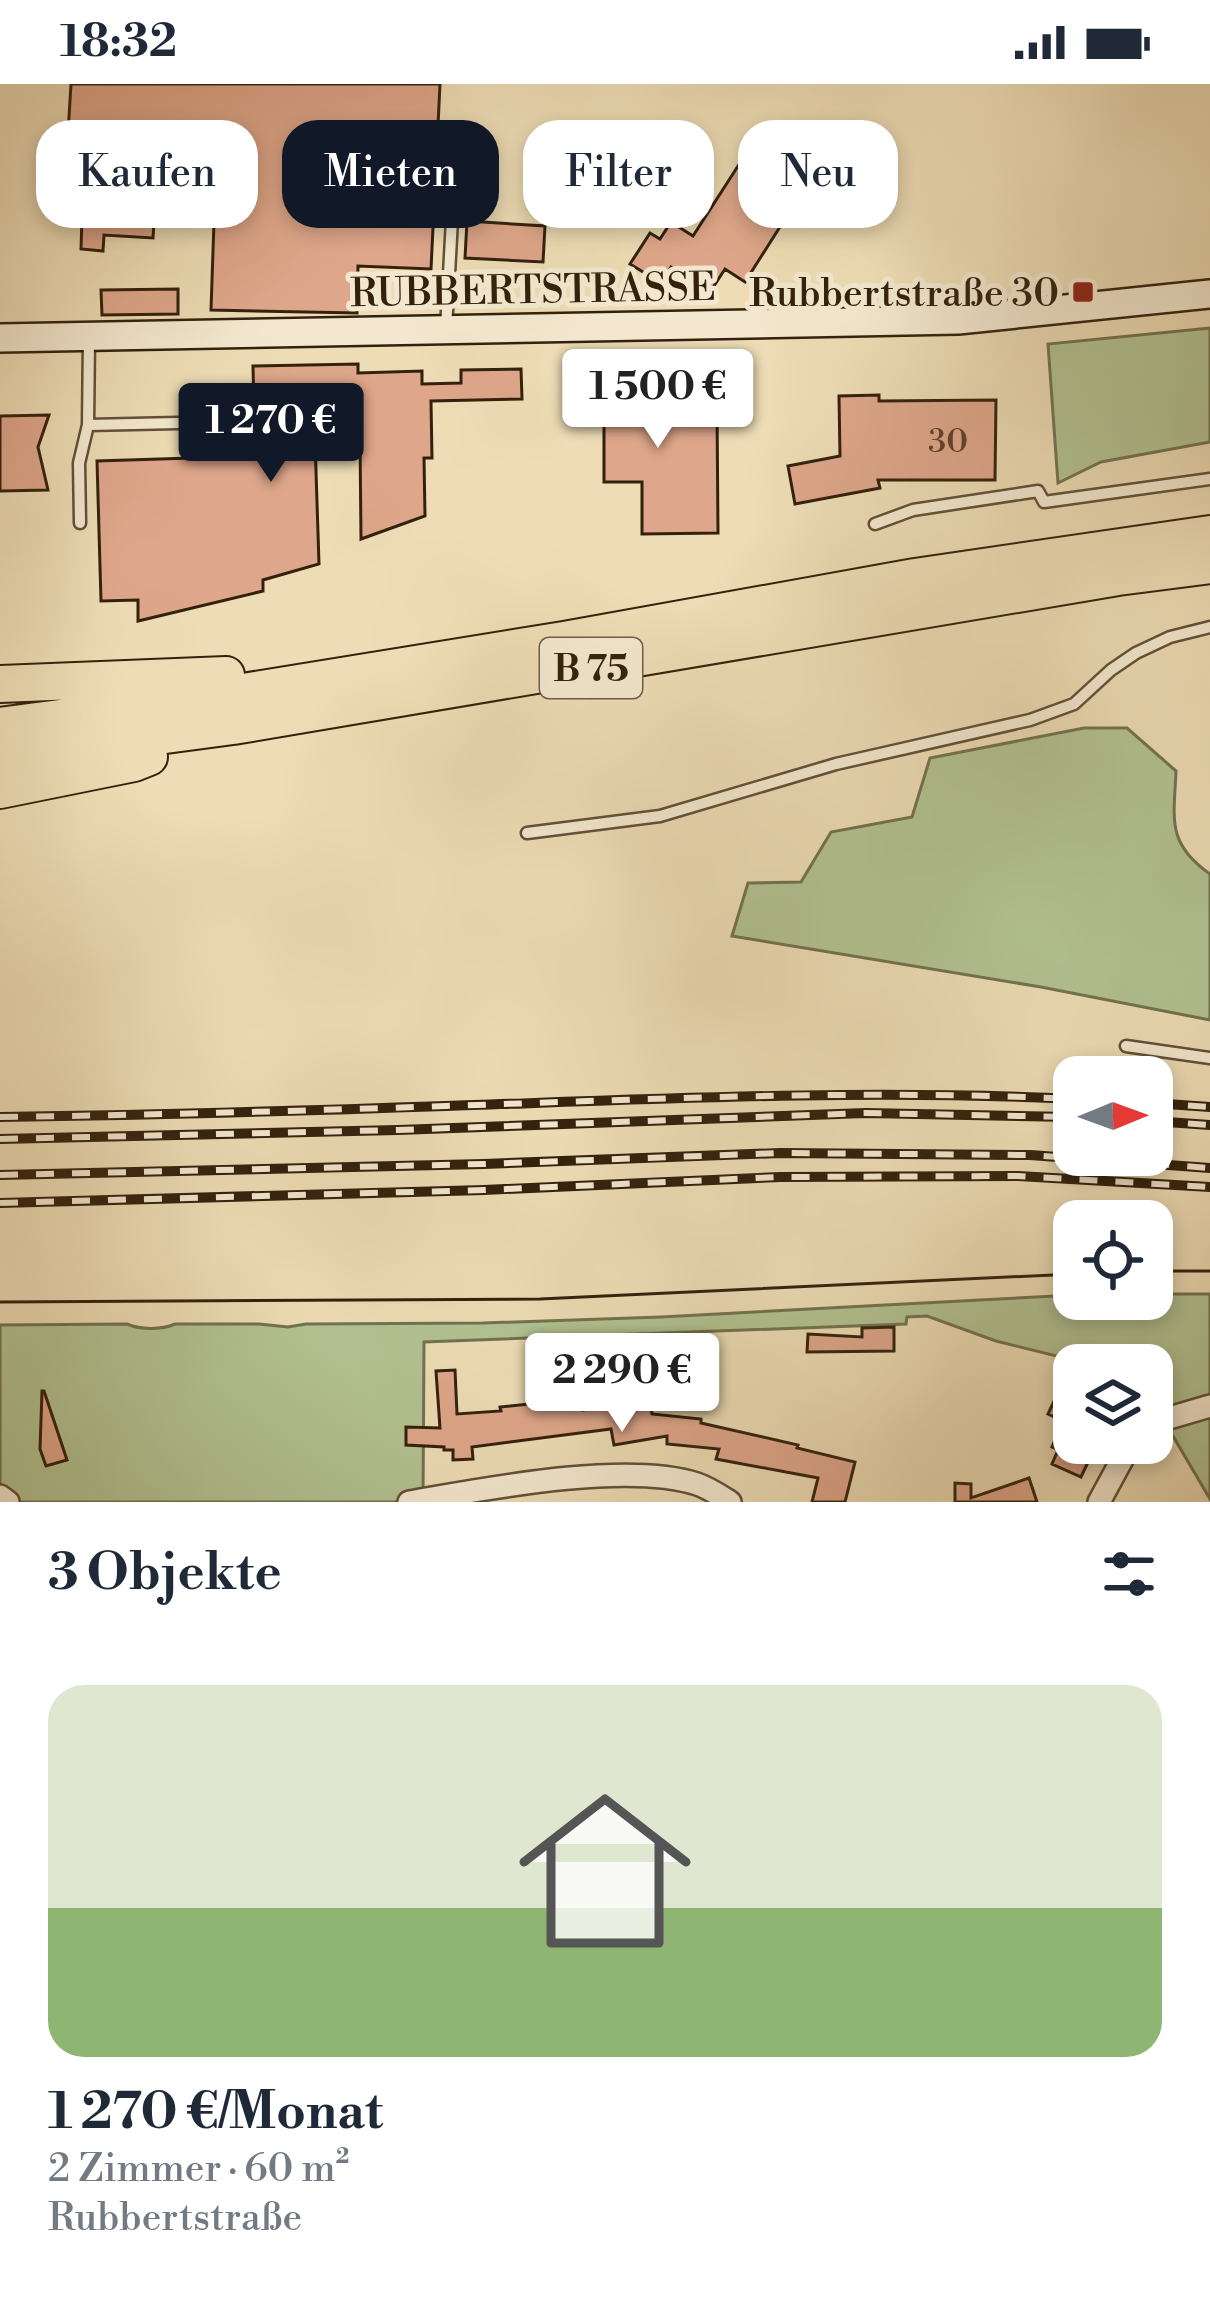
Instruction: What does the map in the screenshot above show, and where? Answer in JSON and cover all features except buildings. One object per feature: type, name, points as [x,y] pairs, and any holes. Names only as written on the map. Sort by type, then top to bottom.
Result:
[{"type":"highway","name":"B 75","points":[[0,726],[175,703],[937,574],[1210,534]]},
{"type":"highway","name":"B 75","points":[[0,757],[233,726],[1210,565]]},
{"type":"highway","name":"B 75","points":[[0,684],[246,675],[295,682]]},
{"type":"highway","points":[[0,790],[134,763],[233,726]]},
{"type":"street","name":"RUBBERTSTRASSE","points":[[0,338],[958,320],[1210,294]]},
{"type":"street","points":[[1173,1416],[1210,1406]]},
{"type":"street","points":[[1100,1502],[1120,1464]]},
{"type":"street","points":[[409,1502],[564,1480],[631,1476],[695,1483],[730,1502]]},
{"type":"street","points":[[0,1496],[8,1502]]},
{"type":"lane","points":[[446,329],[452,228]]},
{"type":"lane","points":[[80,523],[89,337]]},
{"type":"lane","points":[[88,424],[223,422]]},
{"type":"lane","points":[[874,524],[913,510],[1038,491],[1044,502],[1210,478]]},
{"type":"lane","points":[[527,833],[660,816],[836,764],[1030,719],[1074,704],[1136,652],[1210,627]]},
{"type":"lane","points":[[1126,1046],[1210,1058]]},
{"type":"green space","points":[[1210,328],[1210,442],[1101,462],[1058,483],[1048,344]]},
{"type":"green space","points":[[1084,728],[1127,728],[1176,771],[1174,817],[1179,840],[1210,874],[1210,1020],[732,936],[748,883],[801,882],[831,832],[912,817],[930,758]]},
{"type":"green space","points":[[1173,1294],[1210,1294],[1210,1398],[1173,1407],[1173,1344],[1053,1344],[1053,1355],[927,1316],[907,1317],[906,1324],[424,1342],[423,1502],[0,1502],[0,1325],[288,1327],[661,1317],[1053,1296],[1053,1320],[1173,1320]]},
{"type":"green space","points":[[1210,1415],[1210,1499],[1173,1436],[1173,1424]]},
{"type":"tram line","points":[[1173,1271],[1210,1271]]},
{"type":"tram line","points":[[0,1302],[540,1299],[1053,1275]]},
{"type":"railway","points":[[0,1117],[760,1096],[1053,1098]]},
{"type":"railway","points":[[1173,1104],[1210,1107]]},
{"type":"railway","points":[[0,1139],[866,1113],[1053,1117]]},
{"type":"railway","points":[[1173,1122],[1210,1125]]},
{"type":"railway","points":[[0,1175],[780,1153],[1030,1155],[1210,1168]]},
{"type":"railway","points":[[0,1203],[780,1177],[1018,1176],[1210,1187]]},
{"type":"place","name":"Rubbertstraße 30","points":[[1083,292]]}]
